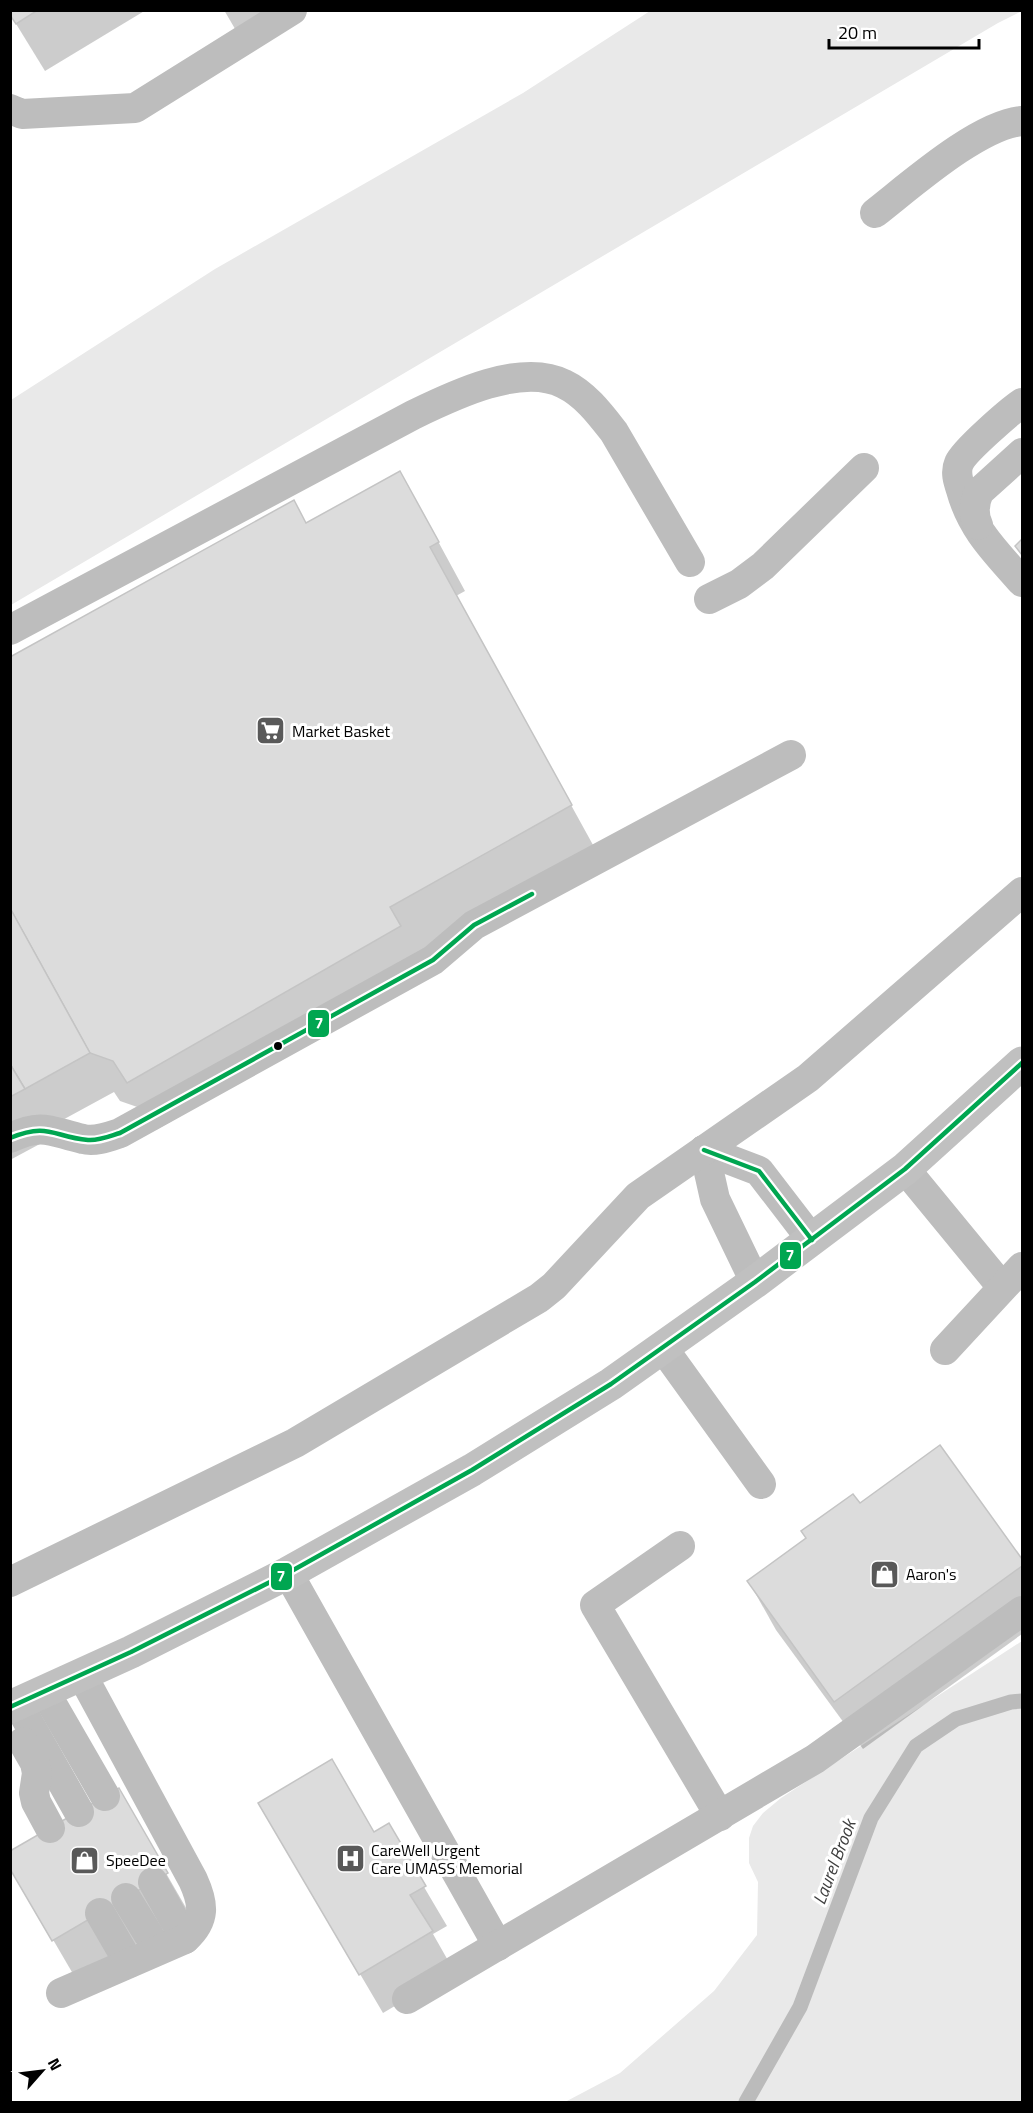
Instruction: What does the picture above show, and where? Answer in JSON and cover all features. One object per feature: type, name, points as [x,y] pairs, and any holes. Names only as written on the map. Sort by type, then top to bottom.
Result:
[{"type":"main road","points":[[21,1706],[288,1573],[472,1470],[611,1384],[755,1282],[905,1169],[1023,1063]]},
{"type":"lane","points":[[10,109],[22,114],[135,108],[292,10]]},
{"type":"lane","points":[[875,213],[951,154],[1002,125],[1023,121]]},
{"type":"lane","points":[[10,630],[458,393],[495,381],[530,377],[562,382],[579,393],[599,412],[614,432],[690,562]]},
{"type":"lane","points":[[1023,403],[963,456],[956,471],[966,508],[983,537],[1023,582]]},
{"type":"lane","points":[[983,537],[976,521],[975,500],[979,492],[1023,453]]},
{"type":"lane","points":[[710,599],[739,584],[763,566],[864,468]]},
{"type":"lane","points":[[10,1138],[34,1129],[49,1129],[83,1139],[95,1140],[120,1133],[433,960],[474,925],[791,755]]},
{"type":"lane","points":[[10,1582],[294,1443],[510,1316],[554,1286],[638,1196],[824,1066],[1023,891]]},
{"type":"lane","points":[[704,1149],[759,1171],[812,1240]]},
{"type":"lane","points":[[704,1149],[715,1199],[755,1282]]},
{"type":"lane","points":[[905,1169],[1012,1277],[945,1350]]},
{"type":"lane","points":[[663,1348],[761,1484]]},
{"type":"lane","points":[[680,1545],[595,1605],[720,1816]]},
{"type":"lane","points":[[288,1573],[498,1946]]},
{"type":"lane","points":[[407,1999],[815,1759],[1023,1611]]},
{"type":"lane","points":[[61,1994],[185,1939],[193,1932],[201,1919],[202,1905],[200,1894],[82,1675]]},
{"type":"lane","points":[[21,1706],[105,1796]]},
{"type":"lane","points":[[21,1706],[79,1812]]},
{"type":"lane","points":[[21,1706],[37,1773],[34,1793],[50,1828]]},
{"type":"lane","points":[[153,1882],[185,1939]]},
{"type":"lane","points":[[126,1898],[158,1950]]},
{"type":"lane","points":[[100,1913],[129,1963]]},
{"type":"shaded area","points":[[650,11],[1022,11],[998,23],[11,605],[11,400],[215,269],[523,93]]},
{"type":"shaded area","points":[[1022,1641],[1022,2102],[565,2102],[620,2073],[714,1991],[757,1935],[758,1882],[749,1863],[749,1838],[753,1826],[763,1813],[781,1798]]},
{"type":"building","points":[[10,10],[38,10],[16,24],[10,15]]},
{"type":"building","name":"Market Basket","points":[[400,471],[439,542],[430,547],[572,805],[390,907],[401,926],[127,1083],[113,1061],[90,1053],[10,908],[10,657],[294,500],[306,523]]},
{"type":"building","points":[[1022,539],[1022,555],[1015,546]]},
{"type":"building","points":[[10,908],[90,1053],[25,1089],[10,1064]]},
{"type":"building","points":[[10,1064],[25,1089],[10,1097]]},
{"type":"building","name":"Aaron's","points":[[940,1445],[1022,1559],[1022,1566],[834,1702],[747,1581],[806,1538],[801,1531],[853,1494],[860,1503]]},
{"type":"building","name":"CareWell Urgent Care UMASS Memorial","points":[[332,1759],[374,1832],[389,1823],[426,1886],[410,1895],[433,1931],[359,1975],[258,1803]]},
{"type":"building","name":"SpeeDee","points":[[119,1788],[168,1873],[52,1941],[10,1869],[10,1851]]},
{"type":"waterway","name":"Laurel Brook","points":[[746,2102],[800,2007],[871,1818],[916,1746],[956,1719],[1011,1702],[1022,1701]]},
{"type":"transit line","name":"7","points":[[10,1138],[34,1131],[92,1140],[120,1133],[433,960],[474,925],[532,894]]},
{"type":"transit line","name":"7","points":[[10,1707],[131,1652],[288,1573],[472,1470],[611,1384],[755,1282],[905,1169],[1022,1063]]},
{"type":"transit line","name":"7","points":[[704,1150],[759,1171],[812,1240]]},
{"type":"place","name":"Market Basket","points":[[271,731]]},
{"type":"place","name":"Aaron's","points":[[885,1574]]},
{"type":"place","name":"CareWell Urgent Care UMASS Memorial","points":[[350,1859]]},
{"type":"place","name":"SpeeDee","points":[[85,1860]]}]
